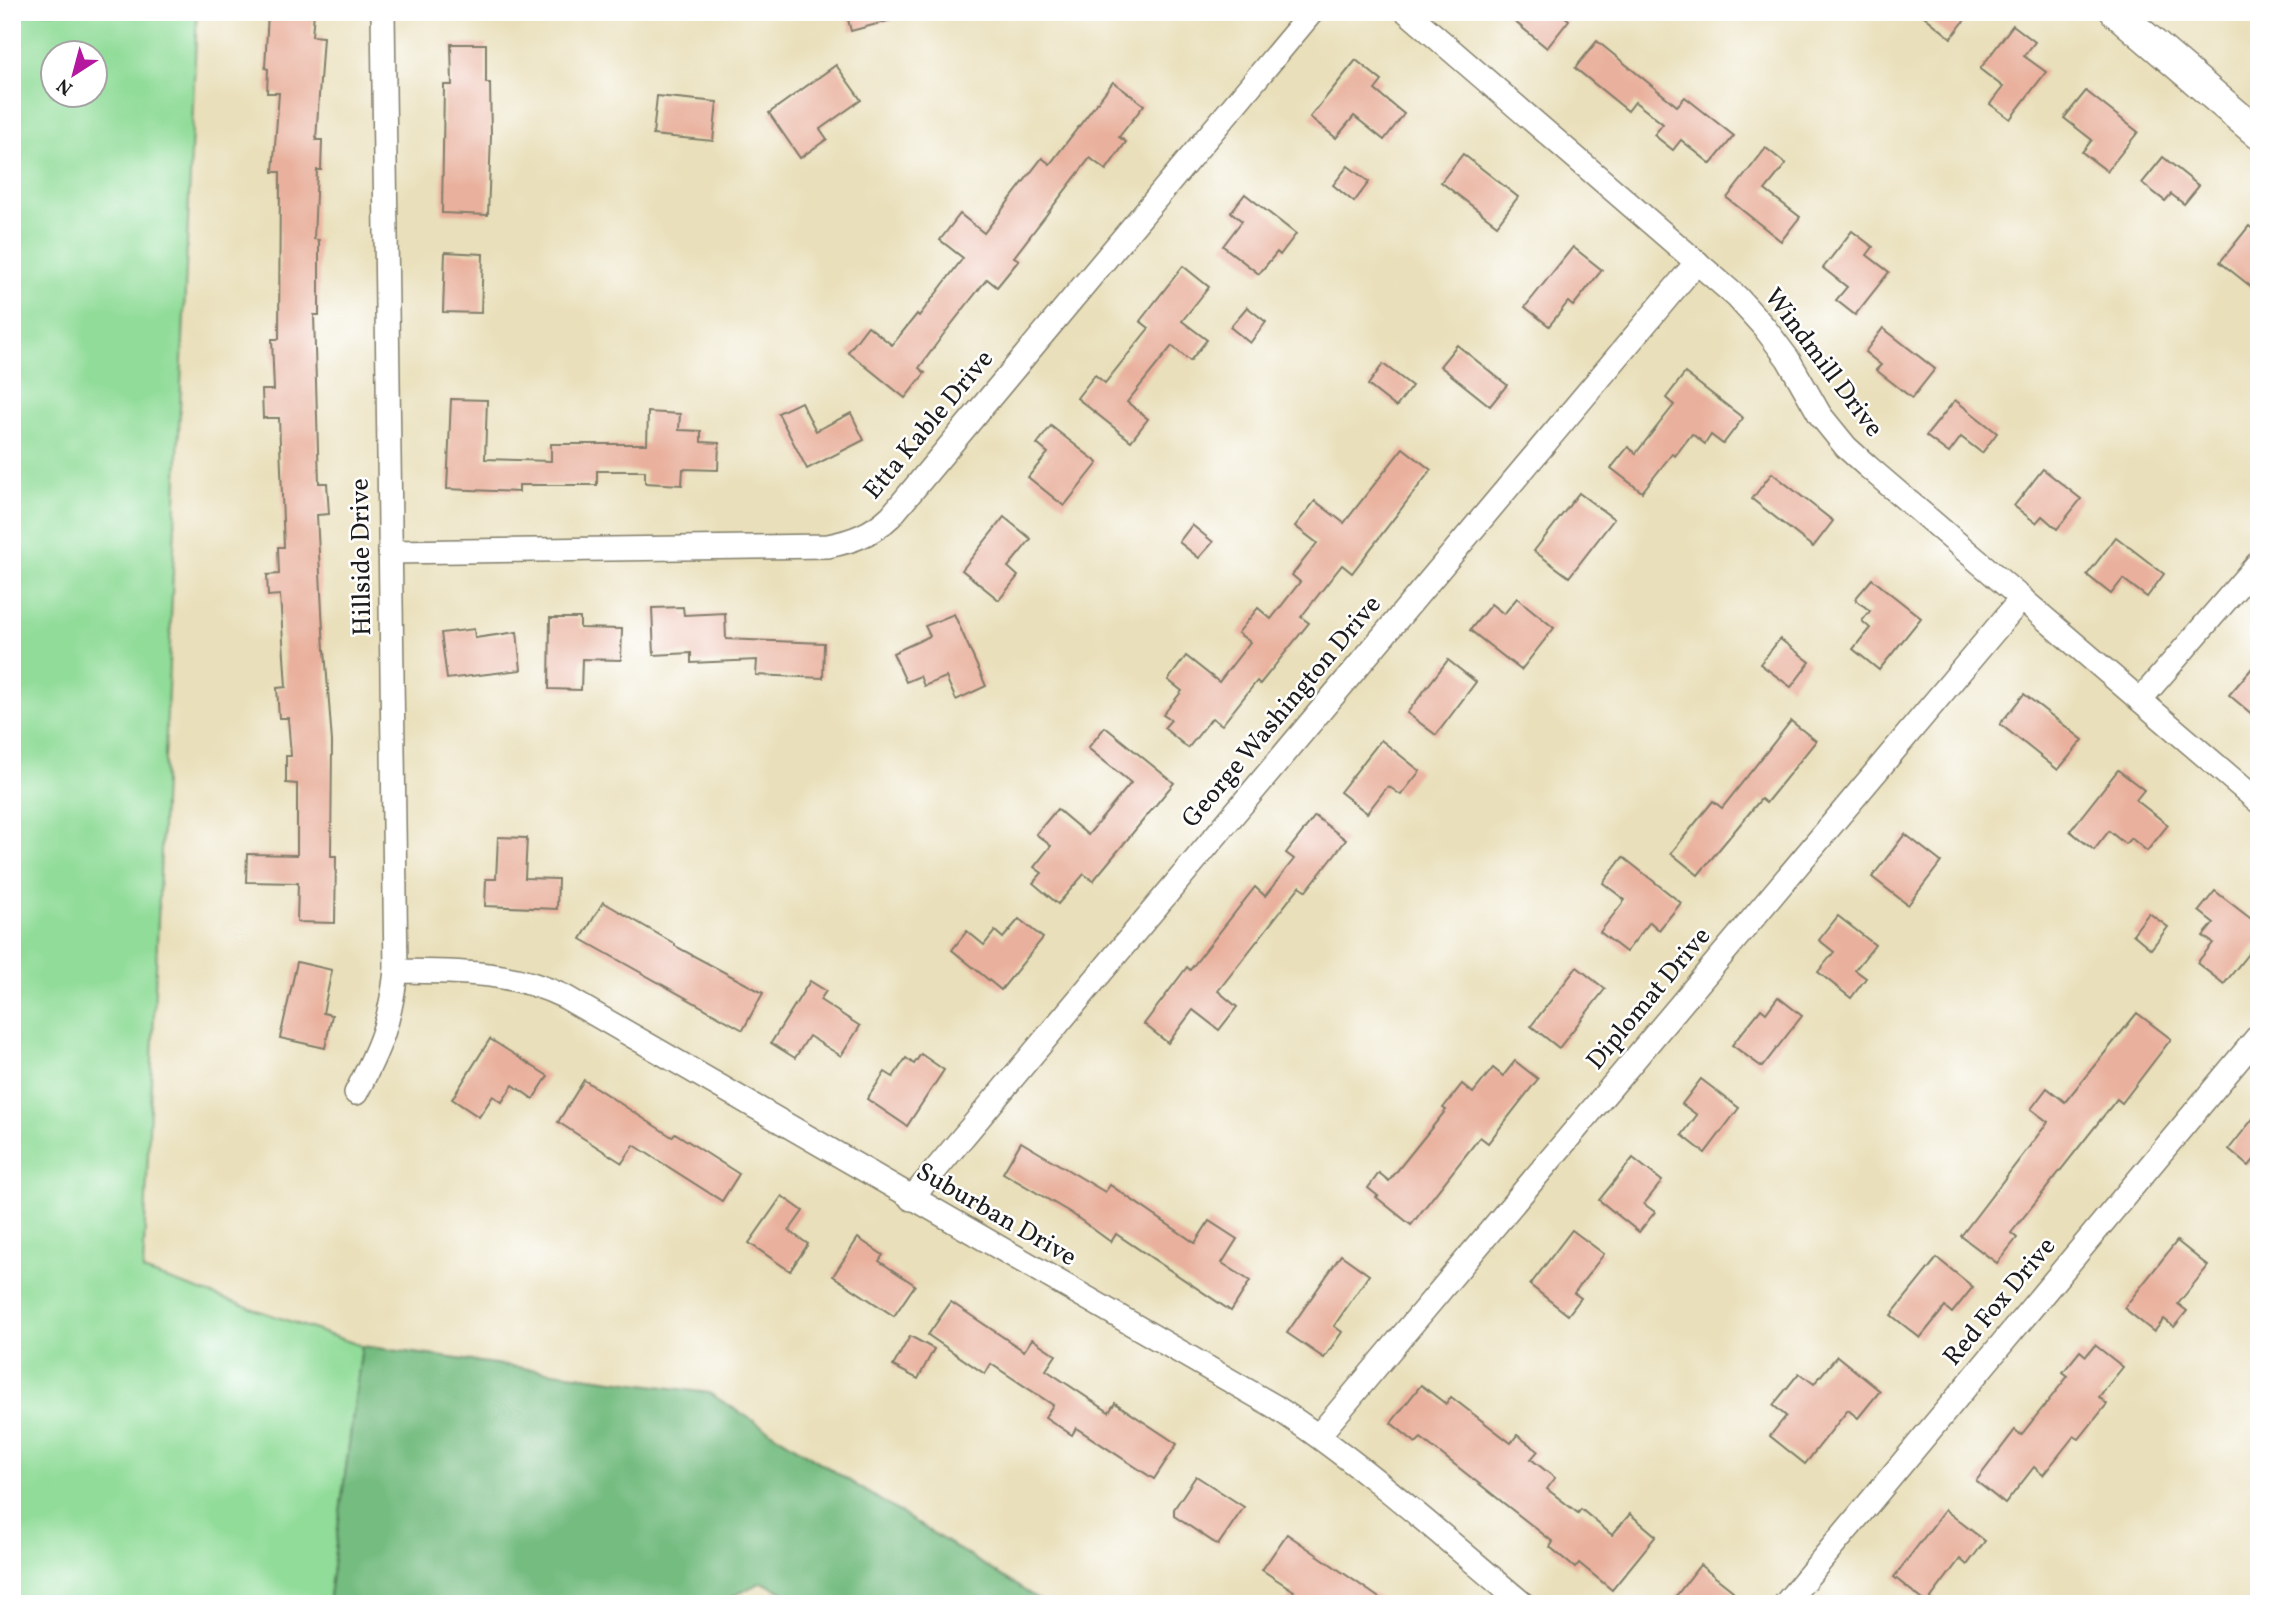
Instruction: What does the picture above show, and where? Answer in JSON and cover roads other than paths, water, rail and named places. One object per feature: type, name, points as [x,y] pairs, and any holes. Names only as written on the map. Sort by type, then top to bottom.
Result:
[{"type":"street","name":"Hillside Drive","points":[[356,1093],[384,1036],[396,971],[383,12]]},
{"type":"street","name":"Etta Kable Drive","points":[[390,552],[828,545],[850,542],[871,533],[891,516],[1312,12]]},
{"type":"street","name":"Windmill Drive","points":[[1407,12],[1737,297],[1788,359],[1820,415],[1846,447],[2259,802]]},
{"type":"street","points":[[2116,12],[2259,134]]},
{"type":"street","name":"George Washington Drive","points":[[911,1199],[1697,262]]},
{"type":"street","points":[[2140,700],[2259,562]]},
{"type":"street","name":"Diplomat Drive","points":[[1319,1435],[2022,598]]},
{"type":"street","name":"Suburban Drive","points":[[396,971],[474,973],[509,977],[550,990],[1274,1406],[1319,1435],[1523,1604]]},
{"type":"street","name":"Red Fox Drive","points":[[1785,1604],[2259,1035]]}]
